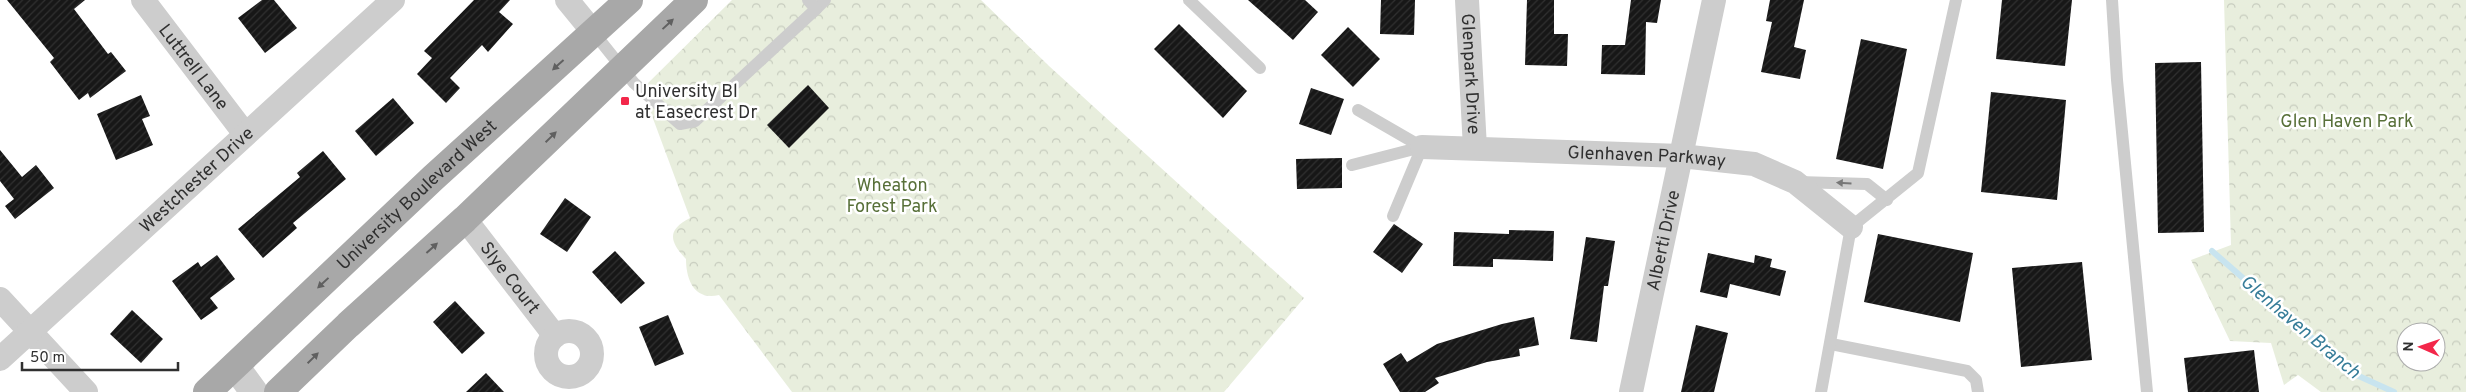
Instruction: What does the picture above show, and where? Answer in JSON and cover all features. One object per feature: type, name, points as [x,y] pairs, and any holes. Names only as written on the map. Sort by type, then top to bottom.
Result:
[{"type":"main road","name":"University Boulevard West","points":[[207,392],[433,178],[629,0]]},
{"type":"main road","points":[[278,392],[348,324],[465,219],[694,0]]},
{"type":"street","name":"Luttrell Lane","points":[[143,0],[245,134]]},
{"type":"street","name":"Westchester Drive","points":[[0,359],[393,0]]},
{"type":"street","points":[[567,0],[594,33]]},
{"type":"street","name":"Glenpark Drive","points":[[1467,0],[1475,148]]},
{"type":"street","name":"Alberti Drive","points":[[1631,392],[1714,0]]},
{"type":"street","name":"Glenhaven Parkway","points":[[1422,147],[1681,156],[1754,164],[1795,182],[1851,228]]},
{"type":"street","name":"Slye Court","points":[[465,219],[555,336]]},
{"type":"street","points":[[0,299],[86,392]]},
{"type":"street","points":[[235,366],[254,392]]},
{"type":"lane","points":[[594,33],[634,83],[680,124],[695,121],[812,5],[826,0]]},
{"type":"lane","points":[[1190,0],[1260,68]]},
{"type":"lane","points":[[1821,392],[1851,228],[1888,200],[1918,173],[1956,0]]},
{"type":"lane","points":[[2112,0],[2117,80],[2147,392]]},
{"type":"lane","points":[[1358,110],[1422,147]]},
{"type":"lane","points":[[1352,165],[1422,147]]},
{"type":"lane","points":[[1393,216],[1422,147]]},
{"type":"lane","points":[[1795,182],[1867,184],[1888,200]]},
{"type":"lane","points":[[1831,344],[1967,371],[1976,380],[1978,392]]},
{"type":"green space","name":"Wheaton Forest Park","points":[[732,0],[981,0],[1049,66],[1304,298],[1224,392],[792,392],[719,295],[703,295],[693,287],[690,281],[686,259],[676,247],[673,236],[677,227],[690,218],[642,89]]},
{"type":"green space","name":"Glen Haven Park","points":[[2224,0],[2466,0],[2466,392],[2321,392],[2298,375],[2284,385],[2271,343],[2230,341],[2191,260],[2231,245]]},
{"type":"building","points":[[7,0],[85,0],[74,9],[108,54],[111,52],[126,71],[90,98],[88,93],[79,100],[50,62],[54,58]]},
{"type":"building","points":[[262,0],[274,0],[297,28],[265,53],[238,18]]},
{"type":"building","points":[[474,0],[510,0],[499,12],[513,24],[488,52],[482,45],[450,78],[460,88],[446,103],[417,74],[432,58],[424,51]]},
{"type":"building","points":[[1248,0],[1305,0],[1318,12],[1293,40]]},
{"type":"building","points":[[1381,0],[1415,0],[1414,35],[1380,34]]},
{"type":"building","points":[[1527,0],[1554,0],[1554,34],[1568,34],[1567,66],[1525,65]]},
{"type":"building","points":[[1631,0],[1661,0],[1657,23],[1646,22],[1645,75],[1601,74],[1602,45],[1625,45]]},
{"type":"building","points":[[1770,0],[1804,0],[1794,47],[1806,50],[1800,79],[1761,72],[1772,22],[1766,21]]},
{"type":"building","points":[[2002,0],[2072,0],[2065,66],[1996,59]]},
{"type":"building","points":[[1179,24],[1247,91],[1223,118],[1154,49]]},
{"type":"building","points":[[1348,27],[1380,59],[1353,87],[1321,55]]},
{"type":"building","points":[[1861,39],[1907,49],[1883,169],[1836,159]]},
{"type":"building","points":[[2201,62],[2204,232],[2158,233],[2155,63]]},
{"type":"building","points":[[808,85],[829,108],[789,148],[767,125]]},
{"type":"building","points":[[1311,88],[1344,99],[1331,135],[1299,124]]},
{"type":"building","points":[[1991,92],[2066,100],[2057,200],[1981,192]]},
{"type":"building","points":[[141,95],[150,116],[142,119],[153,145],[116,160],[97,114]]},
{"type":"building","points":[[393,98],[414,123],[376,156],[355,131]]},
{"type":"building","points":[[0,150],[22,177],[36,165],[54,188],[15,219],[5,206],[14,199],[0,181]]},
{"type":"building","points":[[323,151],[346,179],[293,223],[297,228],[263,258],[238,229],[300,177],[297,173]]},
{"type":"building","points":[[1342,158],[1342,188],[1297,189],[1296,159]]},
{"type":"building","points":[[565,198],[591,217],[567,252],[540,234]]},
{"type":"building","points":[[1394,224],[1423,244],[1402,273],[1373,252]]},
{"type":"building","points":[[1509,230],[1554,231],[1553,261],[1493,259],[1493,267],[1453,266],[1454,232],[1509,234]]},
{"type":"building","points":[[1878,234],[1973,253],[1960,322],[1864,302]]},
{"type":"building","points":[[1586,237],[1615,241],[1608,286],[1604,286],[1597,342],[1570,339]]},
{"type":"building","points":[[615,251],[645,283],[621,304],[592,272]]},
{"type":"building","points":[[1708,253],[1754,263],[1755,255],[1772,259],[1770,267],[1786,271],[1780,296],[1730,284],[1727,298],[1700,292]]},
{"type":"building","points":[[217,255],[235,279],[210,298],[218,308],[201,320],[172,281],[198,262],[201,267]]},
{"type":"building","points":[[2082,262],[2092,360],[2021,367],[2012,268]]},
{"type":"building","points":[[455,301],[485,333],[462,354],[433,322]]},
{"type":"building","points":[[132,310],[163,339],[141,363],[110,334]]},
{"type":"building","points":[[668,315],[684,354],[655,366],[639,327]]},
{"type":"building","points":[[1534,317],[1539,345],[1519,349],[1520,356],[1487,362],[1435,378],[1439,383],[1425,392],[1400,392],[1383,364],[1401,353],[1407,362],[1437,344],[1502,324]]},
{"type":"building","points":[[1696,325],[1728,333],[1714,392],[1681,392]]},
{"type":"building","points":[[2254,350],[2259,392],[2188,392],[2184,358]]},
{"type":"building","points":[[486,373],[504,392],[466,392]]},
{"type":"waterway","name":"Glenhaven Branch","points":[[2212,251],[2352,373],[2394,392]]},
{"type":"place","name":"University Bl at Easecrest Dr","points":[[625,101]]}]
